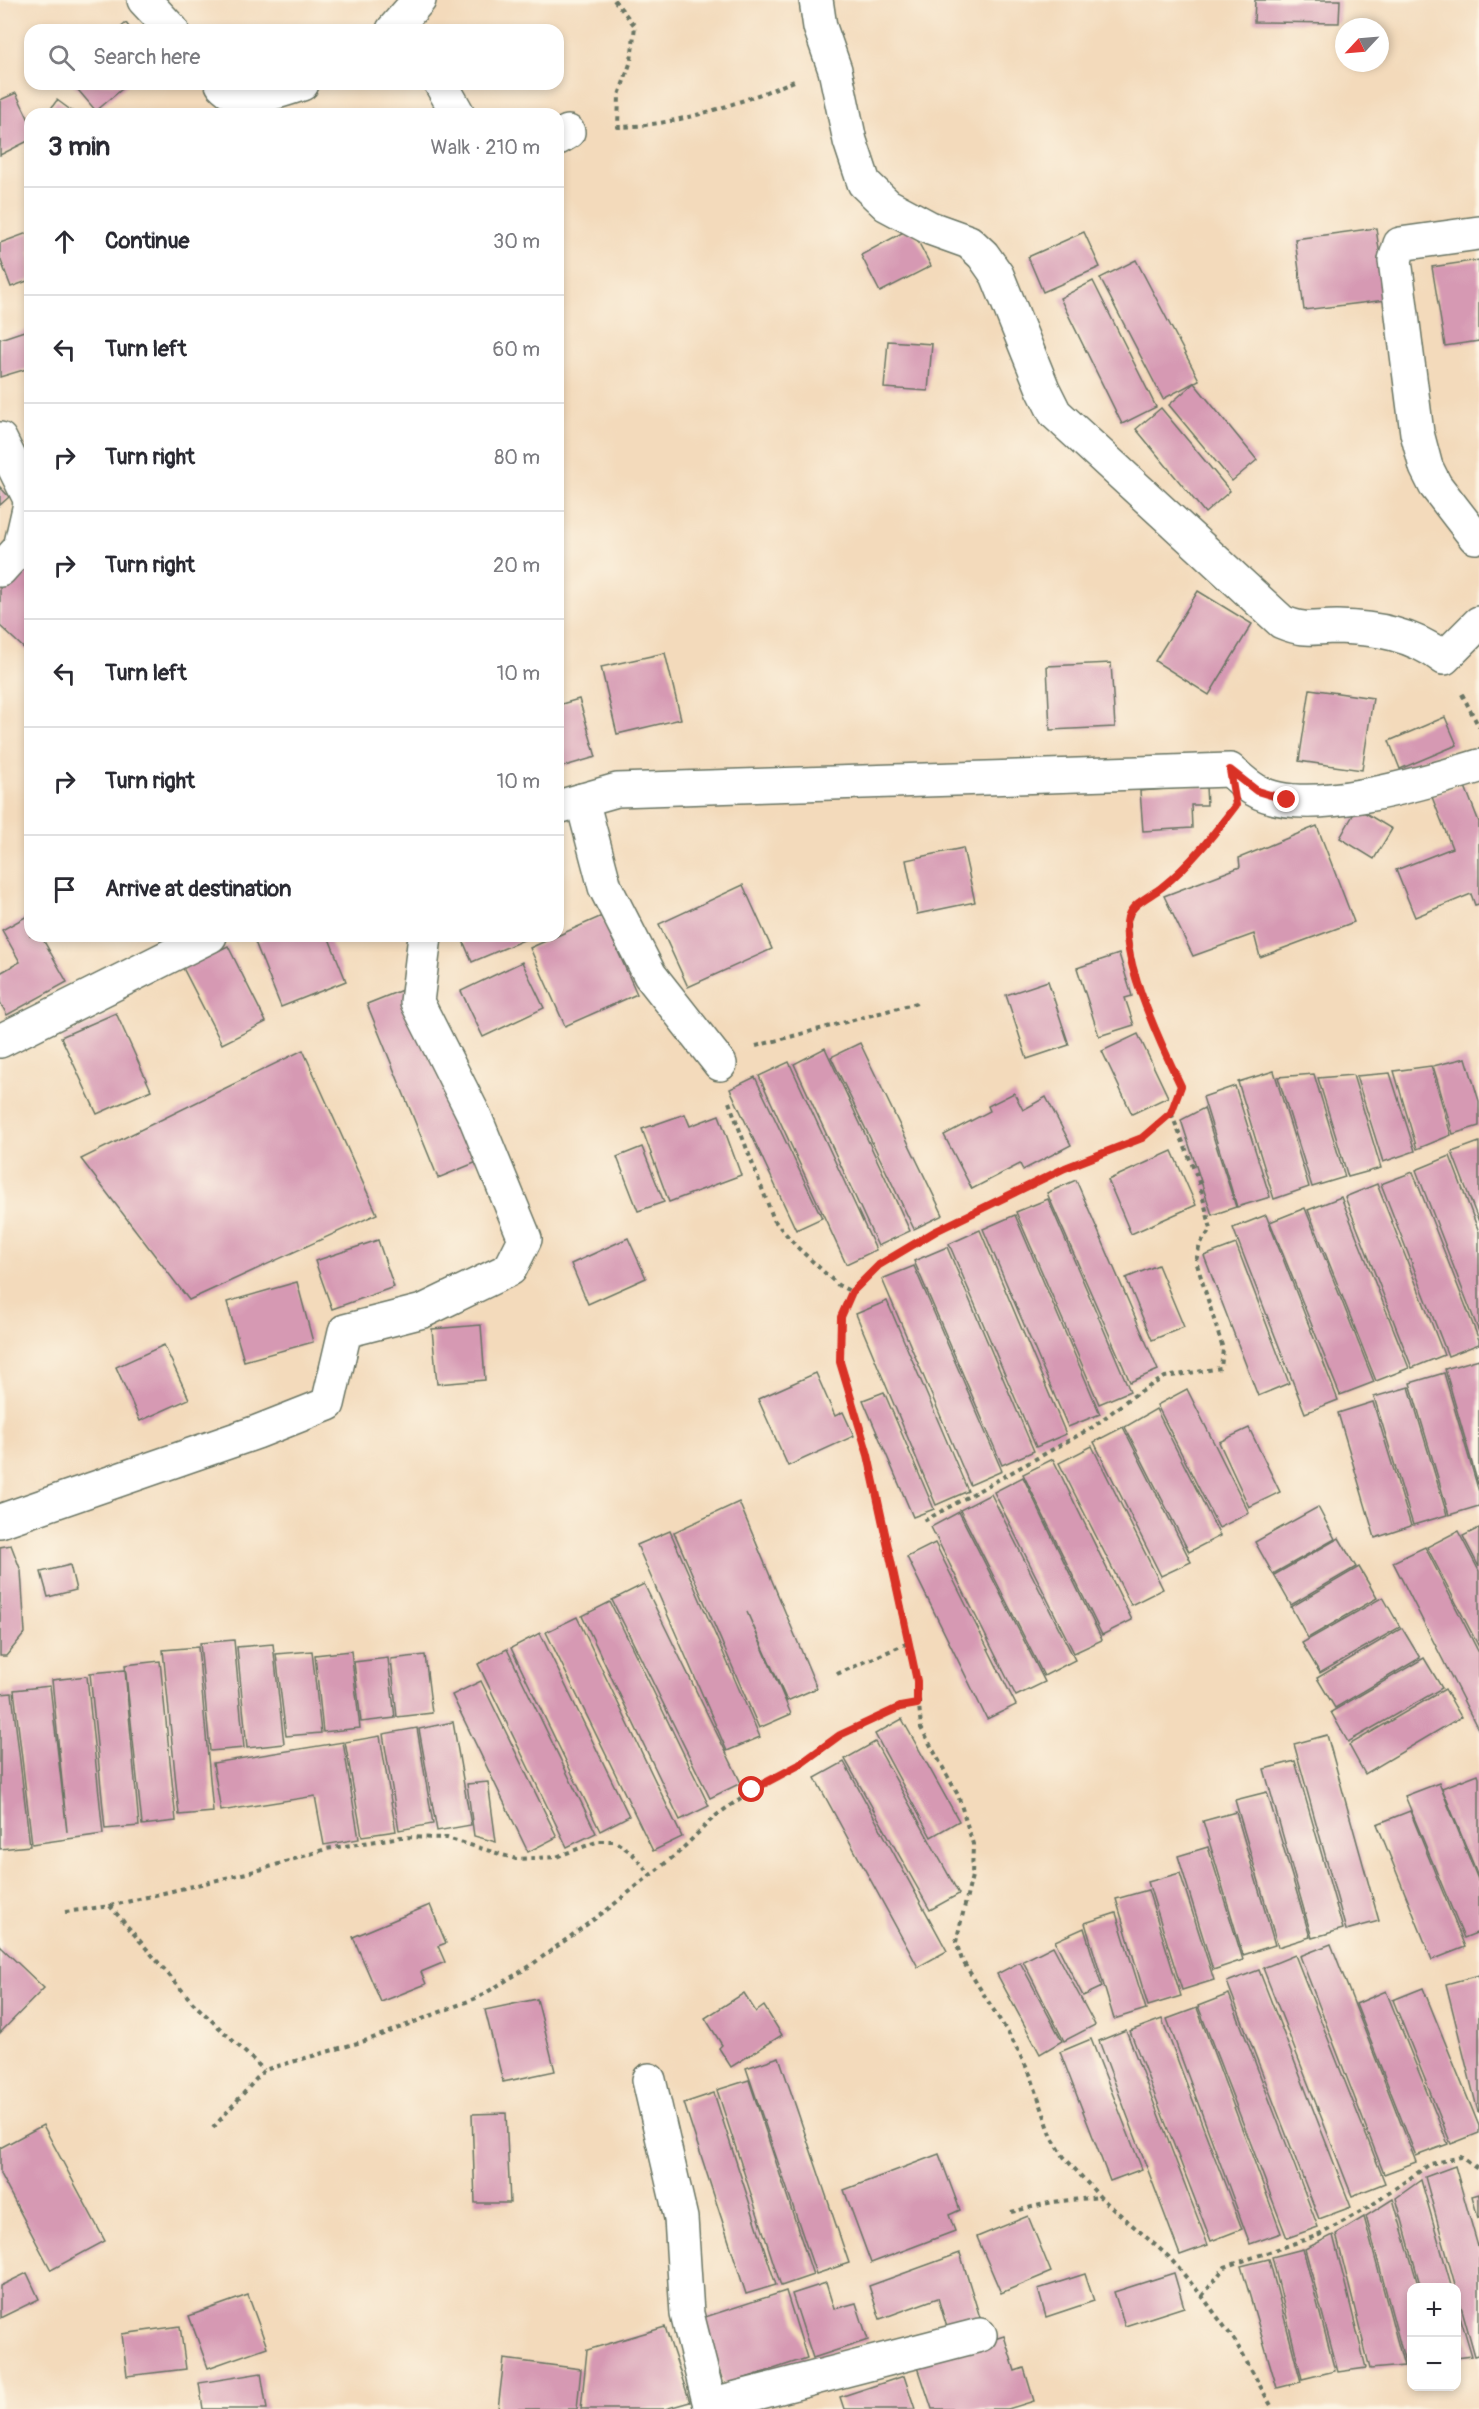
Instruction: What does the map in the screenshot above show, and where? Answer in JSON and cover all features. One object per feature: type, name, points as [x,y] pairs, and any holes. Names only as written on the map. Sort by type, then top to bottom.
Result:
[{"type":"street","points":[[144,0],[166,24]]},
{"type":"street","points":[[398,24],[419,0]]},
{"type":"street","points":[[816,0],[820,27],[836,70],[850,141],[864,183],[888,205],[930,228],[969,242],[983,255],[997,275],[1055,413],[1282,622],[1300,630],[1336,627],[1393,632],[1433,650],[1444,658],[1479,623]]},
{"type":"street","points":[[228,90],[257,98],[283,90]]},
{"type":"street","points":[[444,90],[455,108]]},
{"type":"street","points":[[1475,537],[1435,485],[1426,467],[1417,433],[1395,260],[1400,244],[1479,233]]},
{"type":"street","points":[[0,439],[24,489]]},
{"type":"street","points":[[0,570],[20,548],[24,529]]},
{"type":"street","points":[[720,1064],[650,975],[605,887],[570,804],[617,790],[1230,770],[1257,791],[1287,800],[1334,800],[1419,784],[1479,766]]},
{"type":"street","points":[[0,1041],[198,942]]},
{"type":"street","points":[[0,1521],[257,1432],[328,1404],[345,1331],[423,1311],[510,1269],[525,1239],[476,1117],[417,1002],[424,942]]},
{"type":"street","points":[[649,2080],[681,2218],[687,2314],[710,2407],[980,2335]]},
{"type":"path","points":[[614,0],[635,26],[632,61],[619,94],[618,127],[672,123],[717,111],[811,75],[836,70]]},
{"type":"path","points":[[1230,770],[1236,805],[1207,843],[1163,887],[1135,906],[1128,917],[1128,943],[1135,976],[1181,1086],[1171,1113],[1142,1138],[1065,1168],[936,1231],[879,1265],[852,1292],[841,1317],[840,1362],[868,1455],[917,1681],[917,1704],[921,1728],[958,1795],[973,1844],[972,1876],[956,1942],[962,1960],[1010,2036],[1031,2076],[1052,2138],[1064,2157],[1100,2197],[1169,2257],[1202,2296],[1235,2341],[1274,2409]]},
{"type":"path","points":[[852,1292],[832,1280],[796,1246],[774,1220],[727,1096],[720,1064],[736,1052],[802,1032],[917,1003]]},
{"type":"path","points":[[924,1521],[1093,1427],[1130,1398],[1165,1377],[1221,1368],[1223,1349],[1196,1261],[1200,1244],[1211,1229],[1198,1179],[1171,1113]]},
{"type":"path","points":[[837,1674],[908,1643]]},
{"type":"path","points":[[213,2128],[264,2070],[368,2040],[479,1997],[530,1966],[651,1875],[678,1853],[714,1817],[752,1790],[799,1765],[840,1735],[900,1707],[917,1704]]},
{"type":"path","points":[[65,1912],[110,1906],[263,1869],[326,1849],[401,1837],[447,1838],[473,1844],[516,1859],[556,1857],[599,1841],[614,1841],[631,1852],[651,1875]]},
{"type":"path","points":[[110,1906],[194,2004],[264,2070]]},
{"type":"path","points":[[1202,2296],[1225,2266],[1320,2235],[1369,2207],[1430,2164],[1461,2157],[1479,2170]]},
{"type":"path","points":[[1011,2212],[1053,2202],[1100,2197]]},
{"type":"building","points":[[1255,0],[1340,0],[1339,18],[1335,18],[1335,23],[1254,22]]},
{"type":"building","points":[[78,90],[121,90],[100,108],[93,108]]},
{"type":"building","points":[[16,93],[24,110],[24,143],[0,155],[0,100]]},
{"type":"building","points":[[57,100],[68,108],[51,108]]},
{"type":"building","points":[[911,228],[931,266],[880,292],[861,255]]},
{"type":"building","points":[[1376,228],[1386,300],[1304,310],[1295,239]]},
{"type":"building","points":[[1084,232],[1100,267],[1043,292],[1028,257]]},
{"type":"building","points":[[24,234],[24,282],[11,287],[0,258],[0,243]]},
{"type":"building","points":[[1136,260],[1199,380],[1163,399],[1100,278]]},
{"type":"building","points":[[1479,260],[1479,341],[1445,346],[1432,267]]},
{"type":"building","points":[[1093,281],[1156,407],[1122,424],[1060,298]]},
{"type":"building","points":[[24,331],[24,370],[0,377],[0,339]]},
{"type":"building","points":[[888,341],[932,344],[928,391],[884,388]]},
{"type":"building","points":[[1194,383],[1257,460],[1232,481],[1169,405]]},
{"type":"building","points":[[1161,408],[1230,491],[1205,513],[1136,429]]},
{"type":"building","points":[[0,487],[9,497],[0,505]]},
{"type":"building","points":[[24,553],[24,648],[0,626],[0,579]]},
{"type":"building","points":[[1198,591],[1252,624],[1209,695],[1155,661]]},
{"type":"building","points":[[665,653],[681,719],[617,734],[601,667]]},
{"type":"building","points":[[1111,663],[1115,727],[1050,730],[1047,666]]},
{"type":"building","points":[[1310,689],[1373,698],[1362,770],[1299,761]]},
{"type":"building","points":[[579,699],[596,757],[564,766],[564,703]]},
{"type":"building","points":[[1445,717],[1457,745],[1400,769],[1389,741]]},
{"type":"building","points":[[1464,784],[1479,822],[1479,904],[1475,905],[1471,894],[1415,917],[1396,870],[1452,848],[1432,797]]},
{"type":"building","points":[[1206,786],[1207,805],[1191,805],[1192,828],[1143,831],[1140,791]]},
{"type":"building","points":[[1357,808],[1392,829],[1374,859],[1340,838]]},
{"type":"building","points":[[1317,826],[1354,922],[1260,957],[1254,934],[1193,956],[1164,896],[1240,867],[1239,858]]},
{"type":"building","points":[[963,848],[975,902],[917,914],[906,860]]},
{"type":"building","points":[[743,885],[772,949],[688,987],[659,924]]},
{"type":"building","points":[[602,916],[637,994],[565,1026],[530,948],[544,942],[564,942],[564,933]]},
{"type":"building","points":[[24,918],[24,942],[44,942],[67,982],[7,1015],[0,1002],[0,973],[20,962],[2,930]]},
{"type":"building","points":[[255,942],[330,942],[346,981],[281,1007]]},
{"type":"building","points":[[464,942],[519,942],[472,962]]},
{"type":"building","points":[[228,946],[266,1022],[222,1044],[183,968]]},
{"type":"building","points":[[1119,954],[1132,996],[1125,998],[1134,1025],[1099,1036],[1077,968]]},
{"type":"building","points":[[522,962],[544,1008],[483,1037],[461,991]]},
{"type":"building","points":[[1048,981],[1069,1045],[1027,1059],[1006,995]]},
{"type":"building","points":[[407,988],[477,1162],[438,1178],[367,1004]]},
{"type":"building","points":[[116,1013],[151,1090],[97,1114],[61,1037]]},
{"type":"building","points":[[1138,1034],[1168,1097],[1132,1114],[1102,1051]]},
{"type":"building","points":[[860,1043],[943,1215],[914,1229],[831,1057]]},
{"type":"building","points":[[825,1048],[910,1231],[878,1246],[794,1064]]},
{"type":"building","points":[[303,1050],[377,1214],[189,1300],[81,1159]]},
{"type":"building","points":[[1466,1058],[1479,1101],[1479,1126],[1453,1134],[1433,1066]]},
{"type":"building","points":[[789,1062],[876,1250],[846,1264],[759,1076]]},
{"type":"building","points":[[1431,1066],[1451,1135],[1417,1149],[1394,1071]]},
{"type":"building","points":[[1274,1071],[1309,1187],[1274,1199],[1238,1082]]},
{"type":"building","points":[[1390,1073],[1415,1151],[1383,1162],[1356,1076]]},
{"type":"building","points":[[1314,1074],[1345,1177],[1312,1187],[1278,1077]]},
{"type":"building","points":[[1353,1075],[1381,1168],[1348,1177],[1318,1078]]},
{"type":"building","points":[[755,1077],[822,1218],[796,1230],[730,1089]]},
{"type":"building","points":[[1235,1086],[1270,1197],[1237,1207],[1203,1097]]},
{"type":"building","points":[[1014,1093],[1023,1110],[1046,1097],[1071,1145],[1023,1170],[1020,1164],[972,1189],[944,1135],[990,1111],[988,1106]]},
{"type":"building","points":[[1204,1108],[1236,1207],[1212,1215],[1181,1120]]},
{"type":"building","points":[[685,1114],[690,1126],[719,1115],[741,1175],[669,1202],[642,1129]]},
{"type":"building","points":[[1479,1142],[1479,1222],[1452,1152]]},
{"type":"building","points":[[642,1147],[664,1202],[638,1211],[617,1157]]},
{"type":"building","points":[[1172,1151],[1196,1205],[1131,1234],[1108,1180]]},
{"type":"building","points":[[1450,1156],[1479,1232],[1479,1332],[1416,1170]]},
{"type":"building","points":[[1413,1172],[1479,1340],[1479,1344],[1448,1356],[1381,1184]]},
{"type":"building","points":[[1076,1180],[1158,1370],[1130,1382],[1047,1193]]},
{"type":"building","points":[[1377,1184],[1444,1355],[1412,1368],[1345,1197]]},
{"type":"building","points":[[1341,1197],[1409,1368],[1376,1381],[1308,1210]]},
{"type":"building","points":[[1048,1199],[1130,1391],[1099,1404],[1016,1212]]},
{"type":"building","points":[[1305,1208],[1374,1382],[1340,1395],[1270,1222]]},
{"type":"building","points":[[1015,1215],[1100,1414],[1068,1427],[983,1229]]},
{"type":"building","points":[[1266,1215],[1338,1400],[1305,1413],[1233,1228]]},
{"type":"building","points":[[980,1230],[1066,1434],[1036,1447],[949,1244]]},
{"type":"building","points":[[628,1238],[646,1278],[588,1304],[571,1264]]},
{"type":"building","points":[[378,1240],[394,1287],[332,1309],[315,1261]]},
{"type":"building","points":[[1236,1244],[1289,1383],[1258,1396],[1204,1256]]},
{"type":"building","points":[[947,1247],[1034,1451],[1002,1465],[914,1261]]},
{"type":"building","points":[[1158,1265],[1184,1327],[1152,1340],[1126,1278]]},
{"type":"building","points":[[914,1266],[1002,1471],[970,1485],[882,1279]]},
{"type":"building","points":[[297,1282],[313,1342],[244,1361],[227,1302]]},
{"type":"building","points":[[887,1301],[968,1491],[936,1505],[856,1314]]},
{"type":"building","points":[[481,1325],[485,1380],[437,1384],[432,1329]]},
{"type":"building","points":[[164,1345],[189,1399],[140,1421],[116,1367]]},
{"type":"building","points":[[1479,1359],[1479,1484],[1478,1484],[1445,1369]]},
{"type":"building","points":[[816,1373],[835,1416],[843,1412],[854,1436],[788,1466],[758,1399]]},
{"type":"building","points":[[1444,1373],[1479,1492],[1479,1506],[1449,1515],[1410,1383]]},
{"type":"building","points":[[1409,1387],[1447,1515],[1413,1525],[1374,1397]]},
{"type":"building","points":[[1187,1389],[1249,1513],[1219,1528],[1157,1405]]},
{"type":"building","points":[[884,1392],[934,1509],[913,1517],[863,1400]]},
{"type":"building","points":[[1373,1402],[1411,1526],[1375,1538],[1338,1413]]},
{"type":"building","points":[[1156,1409],[1220,1536],[1189,1552],[1125,1427]]},
{"type":"building","points":[[1123,1427],[1191,1562],[1161,1576],[1094,1442]]},
{"type":"building","points":[[1249,1428],[1280,1492],[1249,1507],[1219,1442]]},
{"type":"building","points":[[1092,1446],[1163,1589],[1131,1605],[1059,1463]]},
{"type":"building","points":[[1053,1459],[1132,1620],[1102,1635],[1023,1474]]},
{"type":"building","points":[[1023,1477],[1102,1640],[1074,1653],[994,1492]]},
{"type":"building","points":[[991,1494],[1075,1660],[1044,1676],[960,1510]]},
{"type":"building","points":[[739,1502],[817,1688],[787,1701],[747,1612],[791,1714],[759,1728],[674,1532]]},
{"type":"building","points":[[1318,1507],[1335,1539],[1273,1574],[1255,1542]]},
{"type":"building","points":[[959,1512],[1045,1682],[1016,1696],[931,1527]]},
{"type":"building","points":[[1479,1528],[1479,1567],[1463,1536]]},
{"type":"building","points":[[670,1531],[760,1737],[727,1751],[637,1545]]},
{"type":"building","points":[[1458,1531],[1479,1571],[1479,1647],[1427,1547]]},
{"type":"building","points":[[1339,1538],[1356,1567],[1291,1605],[1274,1575]]},
{"type":"building","points":[[935,1543],[1016,1705],[987,1719],[907,1557]]},
{"type":"building","points":[[11,1545],[21,1571],[25,1633],[6,1656],[0,1656],[0,1547]]},
{"type":"building","points":[[1425,1547],[1479,1653],[1479,1731],[1393,1562]]},
{"type":"building","points":[[70,1565],[76,1590],[48,1597],[41,1572]]},
{"type":"building","points":[[1359,1567],[1377,1598],[1308,1638],[1291,1607]]},
{"type":"building","points":[[644,1584],[741,1783],[710,1798],[612,1600]]},
{"type":"building","points":[[1383,1597],[1400,1627],[1320,1673],[1302,1643]]},
{"type":"building","points":[[610,1602],[709,1806],[680,1820],[582,1616]]},
{"type":"building","points":[[577,1617],[682,1837],[653,1851],[546,1632]]},
{"type":"building","points":[[1402,1628],[1420,1658],[1335,1708],[1317,1678]]},
{"type":"building","points":[[540,1633],[629,1816],[600,1831],[511,1648]]},
{"type":"building","points":[[234,1640],[244,1748],[210,1751],[200,1643]]},
{"type":"building","points":[[273,1644],[284,1744],[247,1748],[237,1647]]},
{"type":"building","points":[[198,1647],[213,1812],[179,1815],[163,1650]]},
{"type":"building","points":[[507,1649],[596,1833],[567,1847],[478,1664]]},
{"type":"building","points":[[312,1651],[321,1733],[286,1736],[276,1654]]},
{"type":"building","points":[[351,1651],[360,1728],[323,1732],[315,1655]]},
{"type":"building","points":[[425,1655],[432,1713],[397,1717],[391,1659]]},
{"type":"building","points":[[388,1658],[395,1718],[361,1722],[354,1662]]},
{"type":"building","points":[[1424,1658],[1442,1688],[1348,1742],[1331,1712]]},
{"type":"building","points":[[160,1661],[176,1821],[142,1825],[125,1665]]},
{"type":"building","points":[[125,1670],[139,1826],[105,1829],[90,1673]]},
{"type":"building","points":[[87,1676],[103,1834],[32,1844],[14,1690],[50,1686],[67,1832],[52,1680]]},
{"type":"building","points":[[481,1681],[557,1837],[528,1852],[452,1695]]},
{"type":"building","points":[[1445,1689],[1461,1717],[1365,1774],[1349,1745]]},
{"type":"building","points":[[12,1693],[30,1846],[0,1849],[0,1694]]},
{"type":"building","points":[[902,1719],[959,1821],[931,1837],[875,1734]]},
{"type":"building","points":[[453,1722],[471,1825],[437,1831],[419,1729]]},
{"type":"building","points":[[417,1728],[433,1824],[399,1830],[383,1734]]},
{"type":"building","points":[[1327,1735],[1379,1921],[1346,1930],[1294,1744]]},
{"type":"building","points":[[380,1736],[396,1831],[362,1836],[345,1742]]},
{"type":"building","points":[[343,1742],[359,1839],[324,1845],[315,1796],[221,1811],[213,1763]]},
{"type":"building","points":[[875,1742],[959,1894],[930,1910],[845,1759]]},
{"type":"building","points":[[1295,1761],[1343,1929],[1312,1938],[1264,1769]]},
{"type":"building","points":[[844,1762],[947,1951],[918,1967],[815,1778]]},
{"type":"building","points":[[1478,1774],[1479,1777],[1479,1878],[1442,1788]]},
{"type":"building","points":[[488,1782],[496,1842],[474,1836],[467,1784]]},
{"type":"building","points":[[1439,1783],[1479,1882],[1479,1932],[1464,1938],[1405,1796]]},
{"type":"building","points":[[1267,1792],[1310,1937],[1278,1947],[1235,1800]]},
{"type":"building","points":[[1410,1811],[1465,1947],[1432,1960],[1377,1824]]},
{"type":"building","points":[[1236,1812],[1275,1945],[1243,1955],[1203,1821]]},
{"type":"building","points":[[1208,1847],[1243,1960],[1213,1970],[1178,1856]]},
{"type":"building","points":[[1180,1873],[1214,1980],[1182,1990],[1148,1882]]},
{"type":"building","points":[[1148,1890],[1181,1996],[1148,2006],[1116,1899]]},
{"type":"building","points":[[430,1905],[446,1943],[438,1946],[445,1962],[421,1972],[426,1984],[381,2002],[353,1937]]},
{"type":"building","points":[[1116,1913],[1146,2009],[1114,2019],[1085,1923]]},
{"type":"building","points":[[1084,1928],[1102,1987],[1083,1996],[1055,1941]]},
{"type":"building","points":[[1331,1944],[1416,2162],[1384,2174],[1300,1956]]},
{"type":"building","points":[[0,1946],[44,1988],[0,2033]]},
{"type":"building","points":[[1053,1946],[1095,2025],[1064,2041],[1023,1961]]},
{"type":"building","points":[[1295,1955],[1385,2183],[1352,2196],[1263,1968]]},
{"type":"building","points":[[1020,1962],[1062,2041],[1040,2054],[997,1974]]},
{"type":"building","points":[[1259,1970],[1351,2207],[1319,2219],[1227,1982]]},
{"type":"building","points":[[1479,1975],[1479,2112],[1478,2112],[1446,1984]]},
{"type":"building","points":[[1423,1988],[1479,2126],[1479,2133],[1451,2144],[1393,2000]]},
{"type":"building","points":[[1386,1991],[1448,2144],[1416,2156],[1356,2004]]},
{"type":"building","points":[[744,1993],[756,2012],[764,2006],[782,2035],[731,2067],[719,2048],[722,2045],[705,2018]]},
{"type":"building","points":[[1229,1994],[1318,2227],[1287,2238],[1198,2006]]},
{"type":"building","points":[[537,1999],[555,2071],[503,2082],[485,2010]]},
{"type":"building","points":[[1197,2008],[1281,2233],[1250,2244],[1167,2019]]},
{"type":"building","points":[[1162,2019],[1242,2229],[1211,2241],[1130,2031]]},
{"type":"building","points":[[1126,2030],[1208,2245],[1180,2255],[1099,2041]]},
{"type":"building","points":[[1091,2039],[1142,2169],[1110,2181],[1060,2052]]},
{"type":"building","points":[[779,2057],[849,2263],[816,2274],[746,2068]]},
{"type":"building","points":[[749,2080],[813,2275],[781,2286],[717,2090]]},
{"type":"building","points":[[714,2093],[776,2285],[746,2294],[684,2103]]},
{"type":"building","points":[[506,2113],[510,2203],[475,2203],[472,2114]]},
{"type":"building","points":[[43,2125],[105,2241],[51,2270],[0,2174],[0,2148]]},
{"type":"building","points":[[939,2154],[960,2210],[949,2215],[955,2231],[871,2263],[844,2190]]},
{"type":"building","points":[[1455,2166],[1479,2250],[1479,2355],[1475,2356],[1461,2306],[1461,2283],[1455,2283],[1425,2177]]},
{"type":"building","points":[[1421,2180],[1451,2283],[1420,2283],[1396,2198]]},
{"type":"building","points":[[1479,2194],[1479,2217],[1478,2218],[1472,2196]]},
{"type":"building","points":[[1393,2199],[1418,2283],[1407,2283],[1407,2366],[1406,2366],[1366,2216]]},
{"type":"building","points":[[1028,2216],[1051,2272],[1001,2293],[977,2237]]},
{"type":"building","points":[[1364,2217],[1404,2366],[1370,2369],[1336,2234]]},
{"type":"building","points":[[1333,2235],[1366,2368],[1338,2372],[1305,2249]]},
{"type":"building","points":[[1303,2249],[1335,2371],[1302,2379],[1272,2257]]},
{"type":"building","points":[[960,2253],[982,2324],[949,2334],[938,2298],[880,2319],[869,2286]]},
{"type":"building","points":[[1269,2259],[1301,2382],[1277,2388],[1241,2266]]},
{"type":"building","points":[[27,2273],[39,2299],[0,2318],[0,2286]]},
{"type":"building","points":[[1174,2273],[1184,2307],[1125,2326],[1114,2292]]},
{"type":"building","points":[[1085,2274],[1094,2301],[1046,2317],[1038,2289]]},
{"type":"building","points":[[826,2283],[834,2309],[856,2303],[868,2340],[813,2358],[792,2294]]},
{"type":"building","points":[[786,2291],[807,2358],[724,2385],[702,2318]]},
{"type":"building","points":[[248,2295],[267,2347],[208,2368],[189,2316]]},
{"type":"building","points":[[1461,2319],[1472,2356],[1461,2357]]},
{"type":"building","points":[[180,2326],[186,2369],[127,2376],[122,2334]]},
{"type":"building","points":[[665,2327],[690,2402],[665,2409],[581,2409],[587,2350]]},
{"type":"building","points":[[1004,2336],[1015,2371],[1024,2368],[1034,2401],[1008,2409],[932,2409],[917,2364]]},
{"type":"building","points":[[504,2359],[581,2369],[577,2409],[498,2409]]},
{"type":"building","points":[[261,2373],[267,2409],[203,2409],[199,2383]]},
{"type":"building","points":[[904,2376],[915,2409],[844,2409],[840,2397]]},
{"type":"route","points":[[752,1790],[799,1765],[840,1735],[900,1707],[917,1704],[917,1681],[868,1455],[840,1362],[841,1317],[852,1292],[879,1265],[936,1231],[1065,1168],[1142,1138],[1171,1113],[1181,1086],[1135,976],[1128,943],[1128,917],[1135,906],[1163,887],[1207,843],[1236,805],[1230,770],[1257,791],[1287,800]]}]
